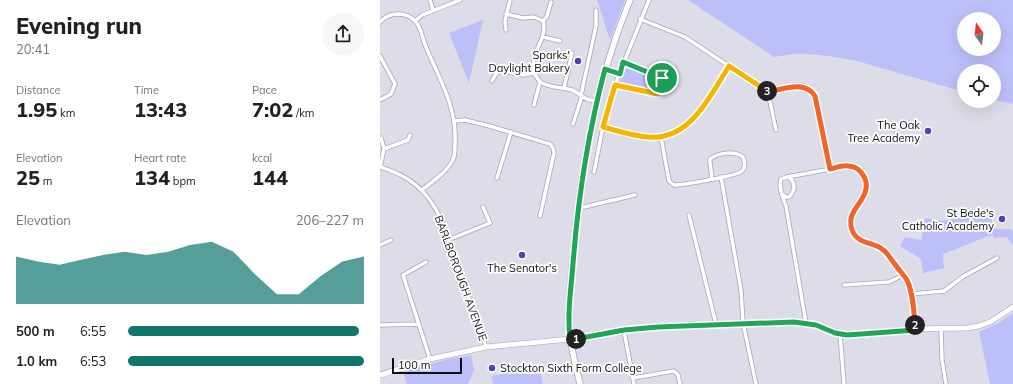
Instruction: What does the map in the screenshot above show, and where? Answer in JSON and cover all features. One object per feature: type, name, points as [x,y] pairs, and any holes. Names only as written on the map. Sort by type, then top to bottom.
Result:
[{"type":"main road","points":[[580,384],[570,339],[569,301],[578,207],[596,101],[605,69],[630,0]]},
{"type":"street","points":[[430,0],[434,10]]},
{"type":"street","points":[[415,21],[422,15],[460,0]]},
{"type":"street","points":[[506,30],[505,21],[510,0]]},
{"type":"street","points":[[594,172],[603,127],[615,85],[649,0]]},
{"type":"street","points":[[543,21],[548,16],[551,2]]},
{"type":"street","points":[[573,124],[596,26],[596,10]]},
{"type":"street","points":[[380,22],[387,16],[399,14],[411,17],[419,25],[425,45],[447,92],[455,121],[454,157],[446,170],[422,190]]},
{"type":"street","points":[[506,14],[524,18],[534,16],[543,21],[545,27],[533,65],[534,73],[540,82],[551,86],[576,91],[587,99],[596,101]]},
{"type":"street","points":[[640,20],[685,37],[768,92],[804,86],[812,90],[815,96],[830,169]]},
{"type":"street","points":[[542,37],[560,41]]},
{"type":"street","points":[[564,88],[572,53]]},
{"type":"street","points":[[380,56],[395,84],[391,94],[380,100]]},
{"type":"street","points":[[615,85],[658,94],[664,85],[662,78],[623,62]]},
{"type":"street","points":[[492,81],[497,72],[495,66]]},
{"type":"street","points":[[603,127],[642,136],[661,137],[678,130],[693,119],[729,66]]},
{"type":"street","points":[[605,69],[620,74]]},
{"type":"street","points":[[497,72],[504,71],[523,75],[534,73]]},
{"type":"street","points":[[534,105],[540,82]]},
{"type":"street","points":[[768,92],[776,130]]},
{"type":"street","points":[[455,121],[465,120],[550,144],[554,153],[540,216]]},
{"type":"street","points":[[497,178],[511,132]]},
{"type":"street","points":[[384,149],[408,140],[410,135]]},
{"type":"street","points":[[661,137],[670,184],[677,186],[739,174],[742,172],[745,165],[743,157],[735,153],[713,156],[710,158],[712,179]]},
{"type":"street","points":[[380,138],[384,149],[380,167]]},
{"type":"street","points":[[806,323],[786,206],[780,182],[781,179],[787,177],[852,166],[860,171],[865,178],[866,188],[863,197],[852,214],[851,227],[853,233],[864,242],[885,251],[907,281],[911,294],[916,330]]},
{"type":"street","name":"BARLBOROUGH AVENUE","points":[[380,167],[403,175],[422,190],[434,206],[441,218],[486,347]]},
{"type":"street","points":[[786,206],[794,189],[794,184],[798,175]]},
{"type":"street","points":[[721,177],[741,290],[743,324],[756,384]]},
{"type":"street","points":[[787,177],[792,180],[794,184]]},
{"type":"street","points":[[782,194],[789,197]]},
{"type":"street","points":[[578,207],[584,207],[635,195]]},
{"type":"street","points":[[448,240],[492,222],[483,207]]},
{"type":"street","points":[[689,215],[716,324]]},
{"type":"street","points":[[380,245],[392,240]]},
{"type":"street","points":[[911,294],[944,291],[964,276],[997,258]]},
{"type":"street","points":[[426,262],[403,275],[430,359]]},
{"type":"street","points":[[844,285],[889,282],[903,275]]},
{"type":"street","points":[[380,375],[430,359],[486,347],[570,339],[624,330],[716,324],[794,322],[806,323],[847,335],[967,328],[990,322],[1013,307]]},
{"type":"street","points":[[380,325],[419,324]]},
{"type":"street","points":[[941,329],[942,360],[946,384]]},
{"type":"street","points":[[624,330],[634,384]]},
{"type":"street","points":[[840,334],[844,384]]},
{"type":"street","points":[[633,378],[674,371],[678,374],[680,384]]},
{"type":"shaded area","points":[[597,0],[625,0],[610,40]]},
{"type":"shaded area","points":[[688,0],[1013,0],[1013,104],[1001,101],[1001,64],[957,64],[957,90],[857,61],[828,56],[793,54],[774,57]]},
{"type":"shaded area","points":[[483,20],[469,83],[449,33]]},
{"type":"shaded area","points":[[627,66],[659,80],[661,84],[658,90],[656,91],[631,85],[628,86],[619,84]]},
{"type":"shaded area","points":[[990,210],[993,229],[1008,229],[1013,231],[1013,245],[1007,237],[994,238],[993,235],[943,254],[944,268],[923,273],[921,259],[900,246],[905,237],[921,240],[925,218],[943,221],[975,216]]},
{"type":"shaded area","points":[[1013,313],[1013,384],[990,384],[979,332],[1000,322]]},
{"type":"shaded area","points":[[471,355],[474,370],[468,384],[407,384],[403,372],[448,359]]},
{"type":"shaded area","points":[[539,366],[543,384],[493,384],[492,376]]},
{"type":"place","name":"Sparks' Daylight Bakery","points":[[578,61]]},
{"type":"place","name":"The Oak Tree Academy","points":[[928,131]]},
{"type":"place","name":"St Bede's Catholic Academy","points":[[1002,219]]},
{"type":"place","name":"The Senator's","points":[[522,255]]},
{"type":"place","name":"Stockton Sixth Form College","points":[[492,368]]},
{"type":"route","points":[[623,62],[662,78],[664,85],[658,94],[615,85],[603,127],[648,137],[670,135],[693,119],[729,66],[768,92],[804,86],[812,90],[815,96],[830,169],[852,166],[860,171],[865,178],[866,188],[863,197],[855,207],[852,214],[851,227],[853,233],[864,242],[885,251],[907,281],[911,294],[916,330],[847,335],[835,333],[816,325],[806,323],[775,322],[680,325],[624,330],[570,339],[569,301],[576,221],[596,101],[605,69],[620,74],[623,62]]}]
